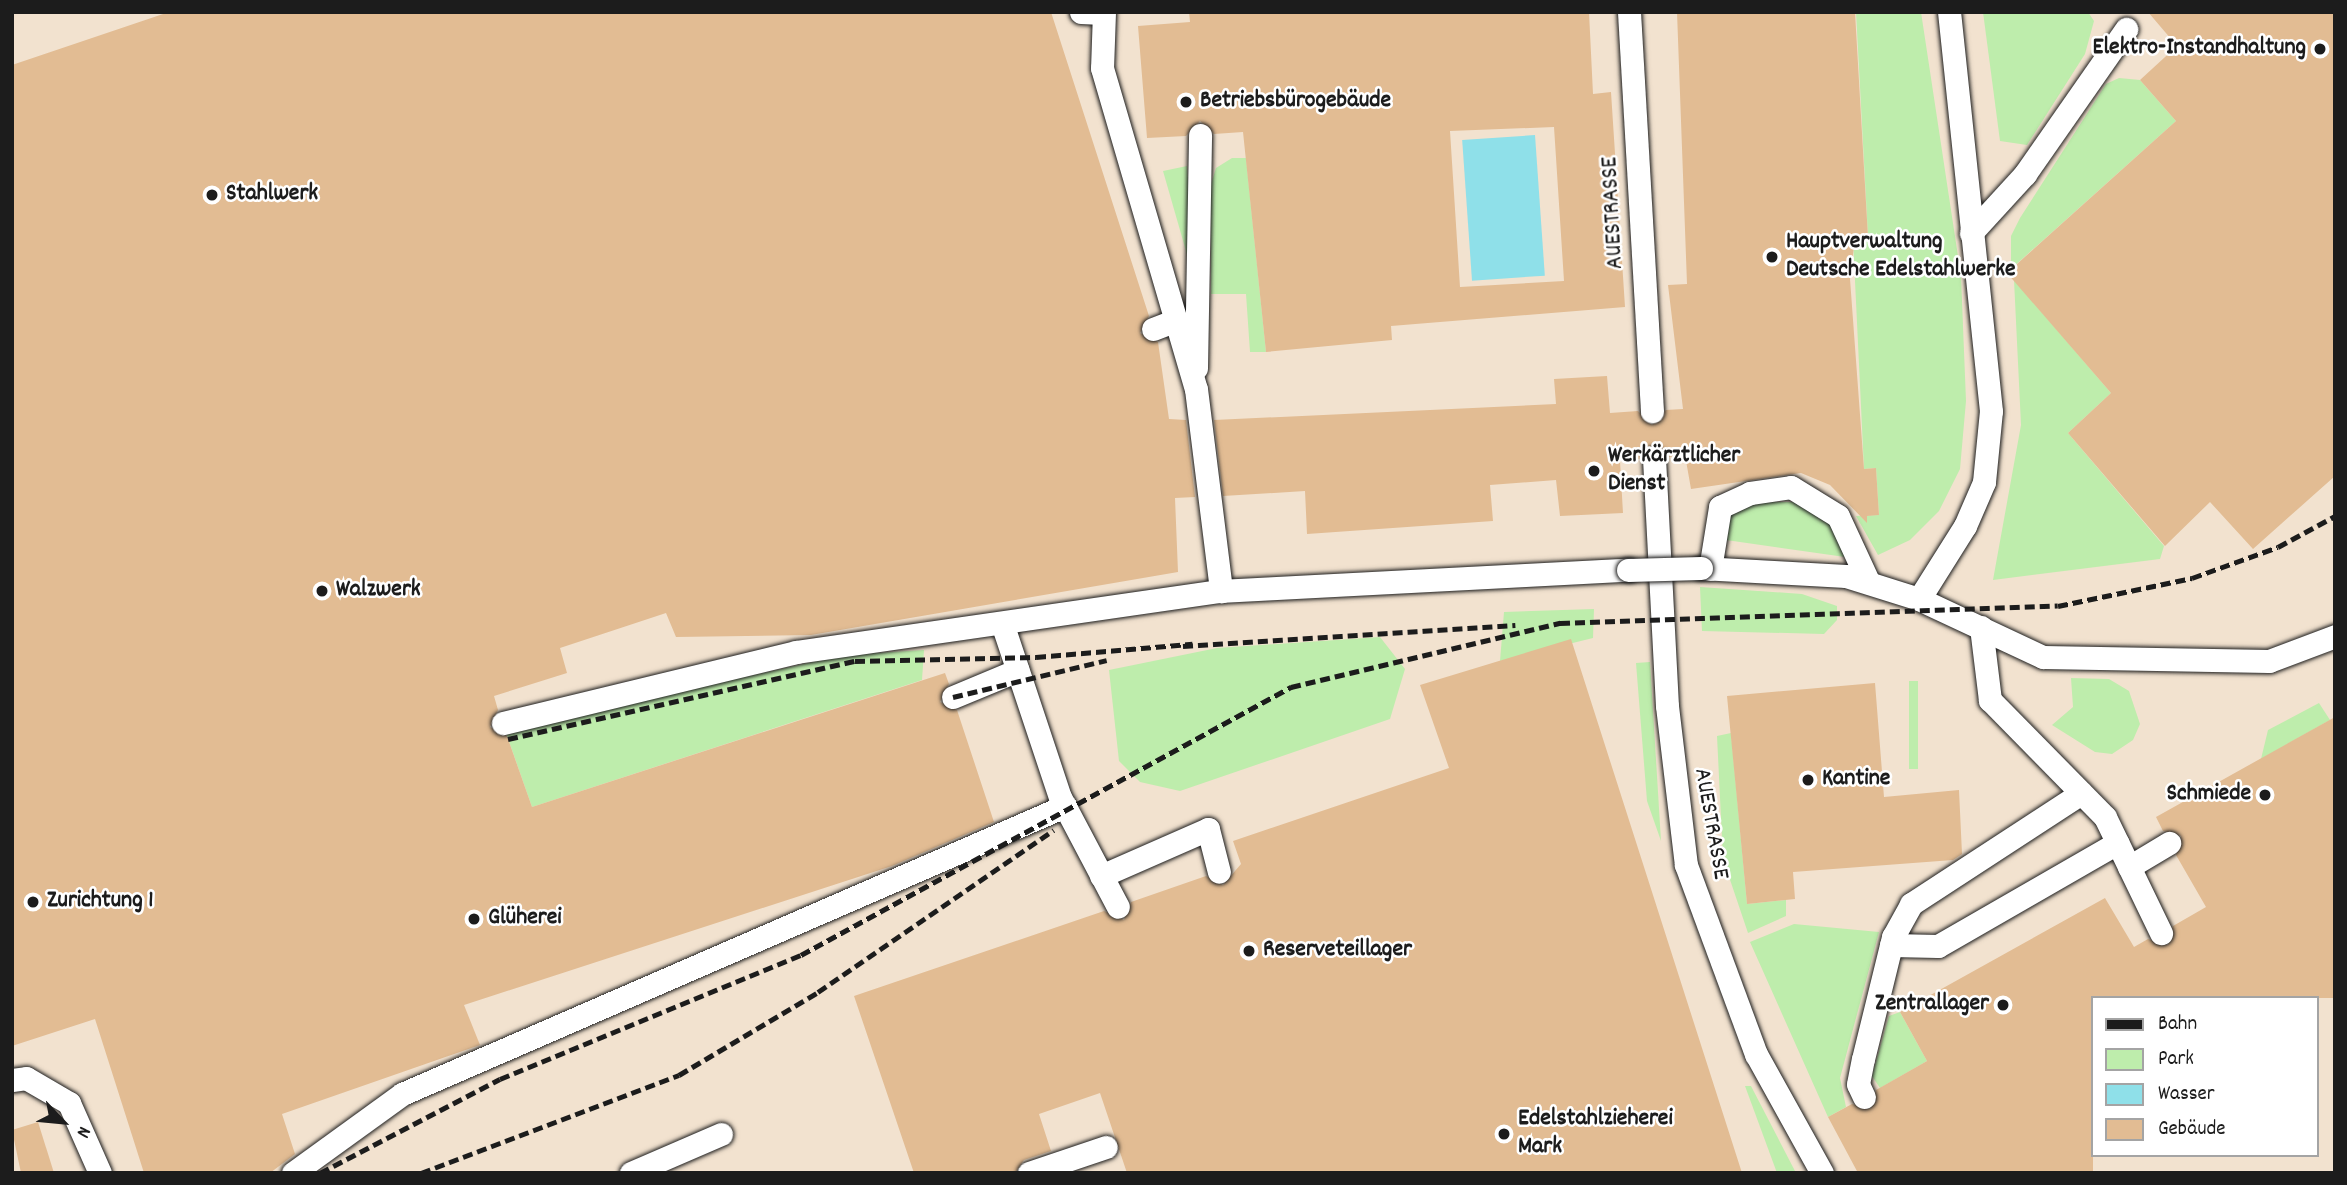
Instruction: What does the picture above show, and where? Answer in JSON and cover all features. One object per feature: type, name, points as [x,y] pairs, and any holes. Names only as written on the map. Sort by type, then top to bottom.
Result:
[{"type":"lane","name":"AUESTRASSE","points":[[1629,12],[1652,411]]},
{"type":"lane","points":[[1919,599],[1965,526],[1986,470],[1991,411],[1949,12]]},
{"type":"lane","points":[[1096,13],[1102,68],[1196,388]]},
{"type":"lane","points":[[1971,233],[2025,174],[2126,29]]},
{"type":"lane","points":[[1200,135],[1196,388],[1221,591]]},
{"type":"lane","points":[[1153,329],[1176,320]]},
{"type":"lane","name":"AUESTRASSE","points":[[1654,458],[1667,706],[1686,865],[1756,1054],[1822,1173]]},
{"type":"lane","points":[[1705,569],[1720,507],[1750,493],[1790,486],[1838,516],[1868,581]]},
{"type":"lane","points":[[503,723],[796,652],[1003,625],[1221,591],[1628,570],[1705,569],[1868,581],[1919,599],[2043,657],[2269,661],[2335,636]]},
{"type":"lane","points":[[1003,625],[1065,806],[1118,906]]},
{"type":"lane","points":[[1981,627],[1990,700],[2105,817],[2161,933]]},
{"type":"lane","points":[[953,697],[1018,670]]},
{"type":"lane","points":[[1864,1097],[1858,1084],[1891,944],[1911,904],[2081,793]]},
{"type":"lane","points":[[293,1173],[402,1094],[1065,806]]},
{"type":"lane","points":[[1101,876],[1208,829],[1219,872]]},
{"type":"lane","points":[[2129,867],[2169,842]]},
{"type":"lane","points":[[1891,944],[1938,946],[2117,843]]},
{"type":"lane","points":[[12,1080],[26,1078],[68,1104],[100,1173]]},
{"type":"lane","points":[[631,1173],[721,1134]]},
{"type":"lane","points":[[1029,1173],[1106,1147]]},
{"type":"shaded area","points":[[12,12],[2335,12],[2335,1173],[12,1173]]},
{"type":"green space","points":[[1856,12],[1921,12],[1961,276],[1966,401],[1960,469],[1939,511],[1910,540],[1878,555],[1856,516],[1879,515],[1876,468],[1864,469],[1853,239],[1868,237]]},
{"type":"green space","points":[[1983,12],[2088,12],[2094,21],[2085,54],[2027,145],[2000,141]]},
{"type":"green space","points":[[2119,78],[2140,80],[2176,121],[2011,269],[2011,236],[2020,218],[2106,84]]},
{"type":"green space","points":[[1232,158],[1246,158],[1266,352],[1250,352],[1246,294],[1211,294],[1211,184],[1216,168]]},
{"type":"green space","points":[[1187,166],[1194,252],[1188,258],[1163,171]]},
{"type":"green space","points":[[2014,280],[2111,393],[2068,433],[2164,546],[2160,559],[1993,580],[2021,425]]},
{"type":"green space","points":[[1757,502],[1805,502],[1827,517],[1845,557],[1726,540],[1730,510]]},
{"type":"green space","points":[[1700,587],[1802,594],[1837,606],[1837,620],[1824,634],[1702,631]]},
{"type":"green space","points":[[1594,609],[1593,638],[1500,661],[1504,612]]},
{"type":"green space","points":[[1380,637],[1405,669],[1390,719],[1180,791],[1140,782],[1119,761],[1109,670],[1217,648]]},
{"type":"green space","points":[[924,650],[922,680],[532,807],[505,730],[844,655]]},
{"type":"green space","points":[[1650,662],[1661,841],[1647,801],[1636,663]]},
{"type":"green space","points":[[2071,678],[2109,679],[2129,691],[2140,724],[2133,740],[2112,754],[2095,752],[2052,725],[2073,707]]},
{"type":"green space","points":[[1909,681],[1918,681],[1918,769],[1909,769]]},
{"type":"green space","points":[[2319,703],[2330,720],[2261,759],[2268,730]]},
{"type":"green space","points":[[1731,733],[1747,904],[1786,900],[1786,916],[1748,933],[1723,859],[1717,736]]},
{"type":"green space","points":[[1794,924],[1879,932],[1840,1078],[1846,1107],[1828,1117],[1750,942]]},
{"type":"green space","points":[[1900,1012],[1927,1061],[1880,1088],[1872,1076],[1889,1016]]},
{"type":"green space","points":[[1745,1086],[1751,1086],[1796,1173],[1777,1173]]},
{"type":"water","points":[[1535,135],[1545,276],[1472,281],[1462,140]]},
{"type":"building","points":[[169,12],[1051,12],[1149,316],[1140,333],[1158,342],[1169,419],[1186,420],[1195,497],[1175,498],[1178,572],[811,635],[676,637],[666,613],[560,648],[567,673],[494,696],[498,710],[490,727],[507,736],[532,807],[945,673],[949,684],[940,702],[957,710],[994,822],[892,866],[464,1005],[480,1045],[282,1114],[295,1154],[270,1173],[144,1173],[95,1019],[12,1046],[12,65]]},
{"type":"building","points":[[1189,12],[1589,12],[1593,94],[1611,92],[1625,307],[1391,326],[1392,340],[1266,352],[1243,132],[1214,134],[1200,121],[1186,136],[1147,138],[1138,26],[1190,22]],"holes":[[[1554,127],[1564,281],[1460,287],[1450,131]]]},
{"type":"building","points":[[1677,12],[1855,12],[1868,237],[1855,238],[1850,279],[1864,469],[1876,468],[1879,515],[1867,516],[1867,523],[1830,485],[1801,473],[1691,489],[1685,455],[1668,457],[1654,444],[1640,459],[1620,461],[1623,513],[1560,516],[1556,480],[1490,485],[1493,521],[1307,534],[1305,491],[1223,496],[1214,420],[1556,404],[1554,379],[1607,376],[1610,413],[1638,411],[1652,425],[1666,410],[1683,409],[1668,285],[1687,284]]},
{"type":"building","points":[[2148,12],[2335,12],[2335,476],[2253,549],[2210,502],[2165,546],[2068,433],[2111,393],[2007,273],[2176,121],[2140,80],[2177,46]]},
{"type":"building","name":"Reserveteillager","points":[[1571,639],[1742,1173],[1127,1173],[1100,1093],[1039,1114],[1051,1151],[1024,1160],[1015,1173],[914,1173],[854,996],[1104,911],[1124,920],[1131,902],[1206,876],[1223,885],[1241,864],[1233,841],[1449,768],[1420,685]]},
{"type":"building","name":"Kantine","points":[[1875,683],[1884,797],[1959,790],[1962,854],[1953,860],[1793,872],[1795,899],[1747,904],[1727,696]]},
{"type":"building","name":"Zentrallager","points":[[2335,717],[2335,998],[2092,996],[2093,1173],[1858,1173],[1828,1117],[1852,1104],[1870,1109],[1876,1090],[1927,1061],[1900,1012],[2105,898],[2134,947],[2148,939],[2168,945],[2173,926],[2206,907],[2176,855],[2181,836],[2163,831],[2156,817]]},
{"type":"building","points":[[38,1122],[54,1173],[21,1173],[12,1130]]},
{"type":"railway","points":[[320,1173],[500,1079],[801,955],[1291,687],[1560,623],[2058,606],[2192,578],[2278,547],[2335,516]]},
{"type":"railway","points":[[1183,646],[1515,625]]},
{"type":"railway","points":[[508,739],[855,661],[1036,657],[1192,644]]},
{"type":"railway","points":[[953,697],[1107,660]]},
{"type":"railway","points":[[421,1173],[679,1075],[818,992],[1054,830]]},
{"type":"place","name":"Elektro-Instandhaltung","points":[[2320,49]]},
{"type":"place","name":"Betriebsbürogebäude","points":[[1186,102]]},
{"type":"place","name":"Stahlwerk","points":[[212,195]]},
{"type":"place","name":"Hauptverwaltung Deutsche Edelstahlwerke","points":[[1772,257]]},
{"type":"place","name":"Werkärztlicher Dienst","points":[[1594,471]]},
{"type":"place","name":"Walzwerk","points":[[322,591]]},
{"type":"place","name":"Kantine","points":[[1808,780]]},
{"type":"place","name":"Schmiede","points":[[2265,795]]},
{"type":"place","name":"Zurichtung 1","points":[[33,902]]},
{"type":"place","name":"Glüherei","points":[[474,919]]},
{"type":"place","name":"Reserveteillager","points":[[1249,951]]},
{"type":"place","name":"Zentrallager","points":[[2003,1005]]},
{"type":"place","name":"Edelstahlzieherei Mark","points":[[1504,1134]]}]
